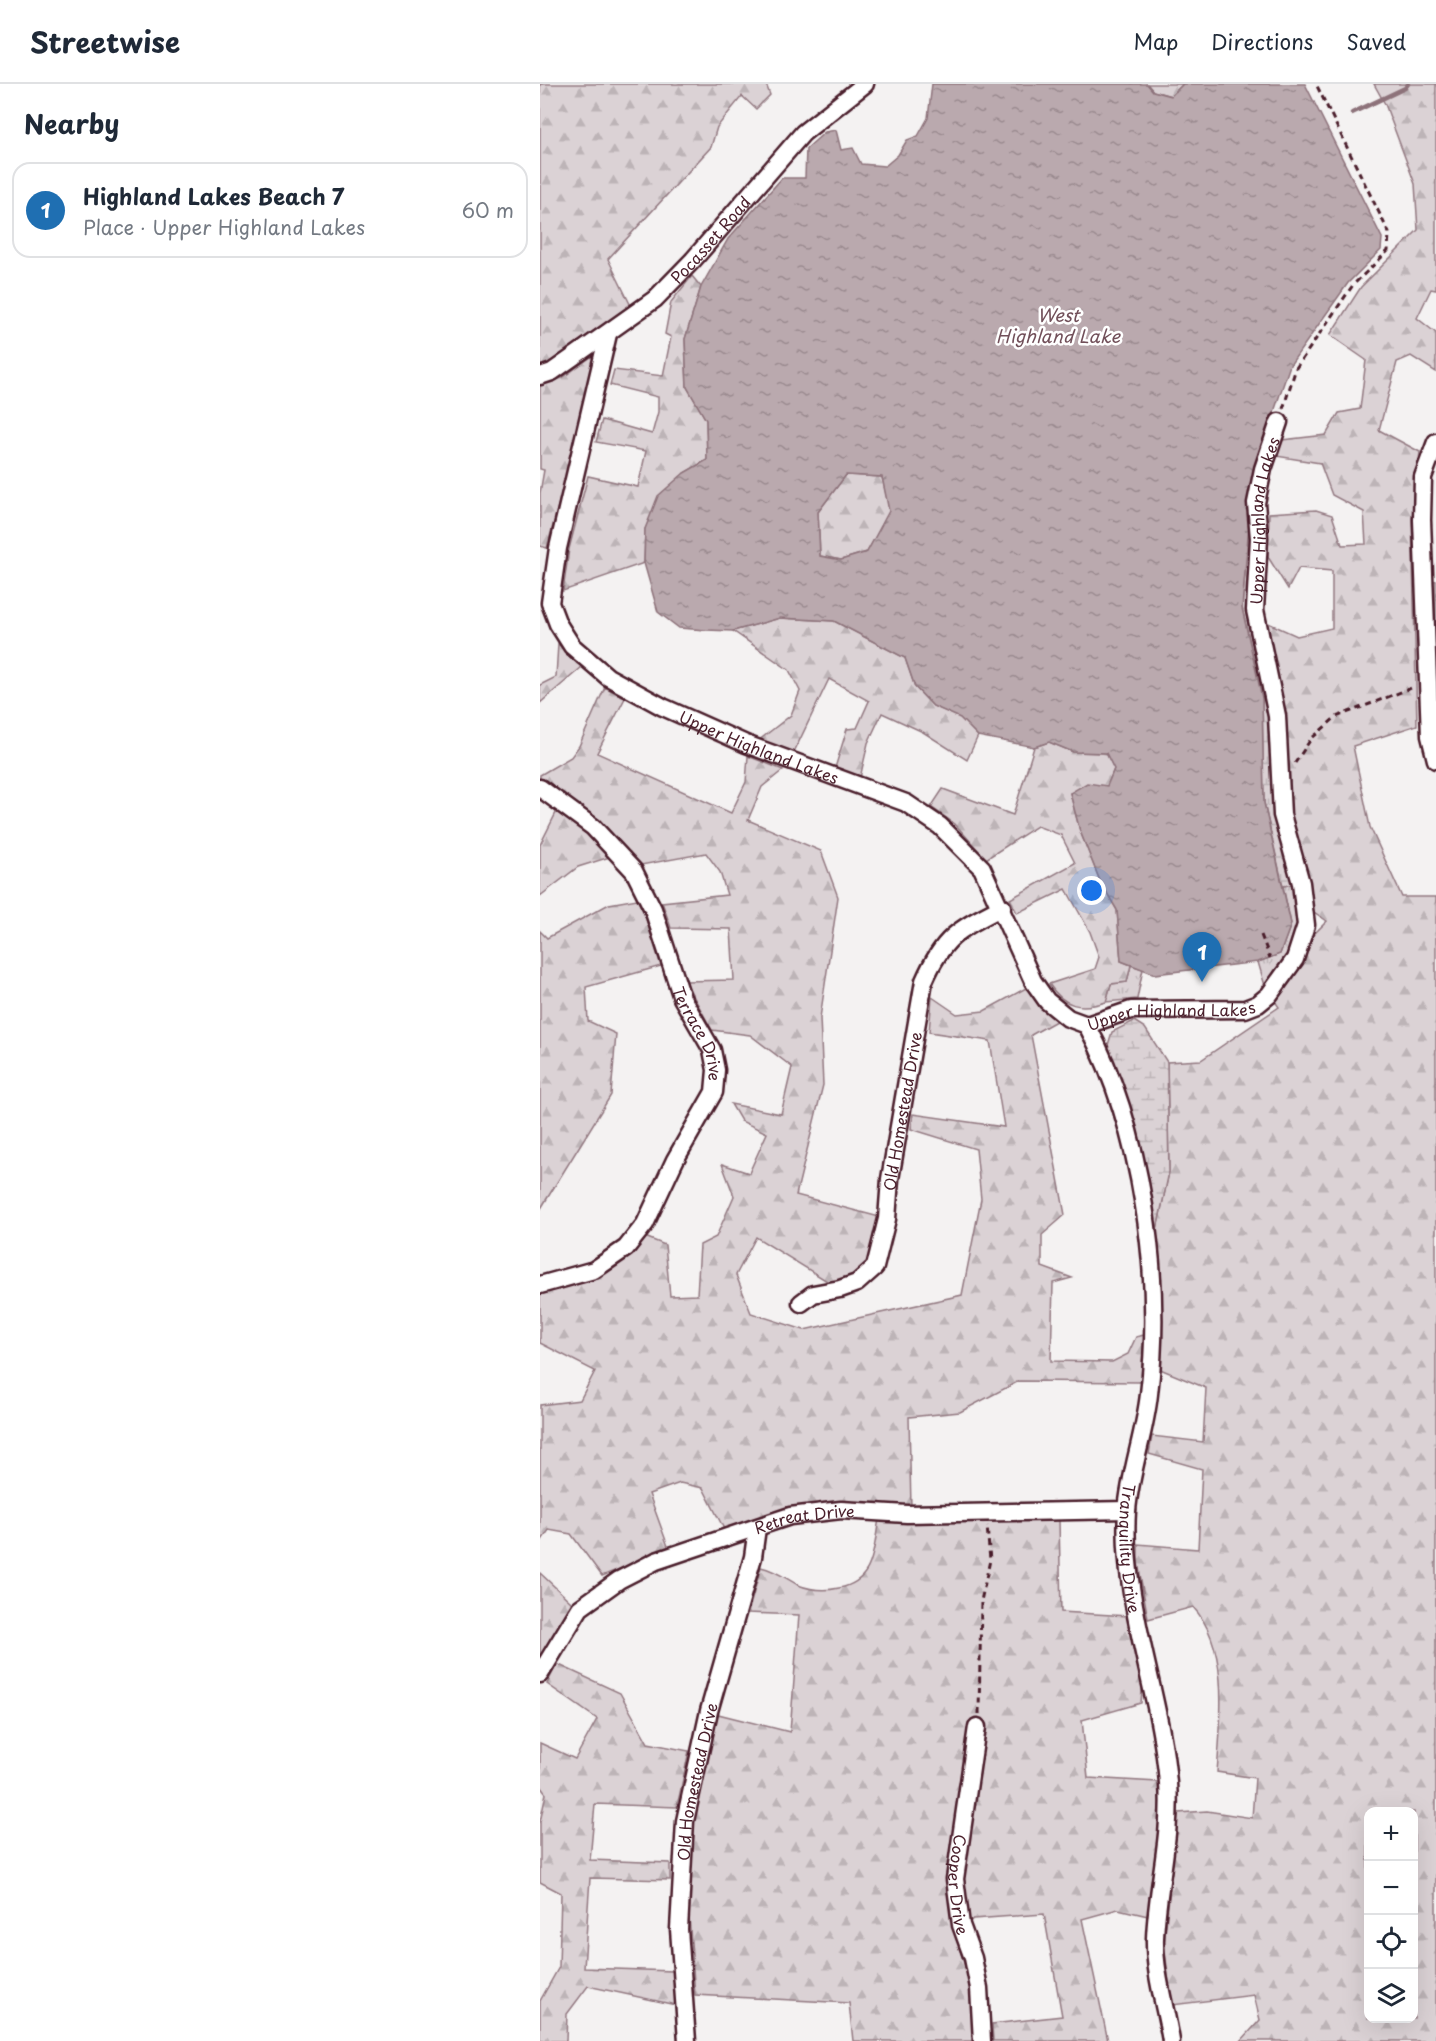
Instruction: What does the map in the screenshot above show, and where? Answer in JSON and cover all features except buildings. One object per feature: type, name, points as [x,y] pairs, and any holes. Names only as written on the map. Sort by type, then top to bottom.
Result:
[{"type":"street","name":"Pocasset Road","points":[[540,376],[552,372],[608,334],[663,291],[803,133],[865,84]]},
{"type":"street","points":[[545,605],[608,334]]},
{"type":"street","name":"Upper Highland Lakes","points":[[545,605],[572,646],[608,677],[663,707],[746,744],[906,803],[940,826],[982,868],[1002,907],[1033,981],[1047,1001],[1068,1018],[1087,1025],[1131,1010],[1245,1009],[1258,1004],[1269,995],[1295,959],[1306,925],[1300,883],[1282,815],[1277,716],[1255,610],[1259,538],[1256,503],[1263,469],[1279,422]]},
{"type":"street","points":[[1436,442],[1424,477],[1429,522],[1432,687],[1430,736],[1436,760]]},
{"type":"street","name":"Terrace Drive","points":[[540,788],[593,827],[634,871],[653,909],[682,998],[712,1050],[716,1070],[714,1092],[675,1160],[645,1224],[626,1248],[594,1270],[540,1285]]},
{"type":"street","name":"Old Homestead Drive","points":[[801,1304],[813,1294],[840,1289],[856,1283],[875,1267],[887,1219],[890,1179],[924,981],[934,956],[947,940],[1002,907]]},
{"type":"street","name":"Tranquility Drive","points":[[1087,1025],[1103,1055],[1124,1121],[1149,1235],[1154,1289],[1149,1395],[1127,1510],[1128,1557],[1168,1784],[1166,1848],[1155,1940],[1171,2041]]},
{"type":"street","name":"Retreat Drive","points":[[540,1674],[580,1608],[597,1594],[656,1561],[790,1516],[841,1510],[907,1514],[1127,1510]]},
{"type":"street","name":"Old Homestead Drive","points":[[687,2041],[679,1929],[685,1821],[710,1711],[753,1557],[757,1528]]},
{"type":"street","name":"Cooper Drive","points":[[977,1727],[955,1879],[961,1924],[973,1958],[979,1988],[982,2041]]},
{"type":"path","points":[[1279,422],[1296,368],[1353,285],[1388,251],[1389,233],[1316,84]]},
{"type":"path","points":[[1280,784],[1311,739],[1336,717],[1369,706],[1404,689],[1432,687]]},
{"type":"path","points":[[1261,934],[1270,958]]},
{"type":"path","points":[[977,1727],[981,1695],[981,1601],[990,1560],[986,1513]]},
{"type":"green space","points":[[540,84],[766,84],[770,95],[756,109],[742,96],[717,127],[711,147],[608,259],[632,308],[550,364],[540,367]]},
{"type":"green space","points":[[1147,84],[1183,84],[1171,96],[1153,91]]},
{"type":"green space","points":[[1374,84],[1436,84],[1436,290],[1431,289],[1417,318],[1436,333],[1436,372],[1411,356],[1397,362],[1379,430],[1420,452],[1412,518],[1417,725],[1353,746],[1370,827],[1402,897],[1436,897],[1436,2041],[1241,2041],[1260,2020],[1254,1995],[1172,2005],[1164,1944],[1178,1813],[1207,1811],[1252,1818],[1255,1778],[1217,1772],[1221,1708],[1218,1663],[1213,1642],[1205,1623],[1193,1607],[1148,1619],[1138,1563],[1138,1544],[1198,1549],[1202,1469],[1149,1454],[1152,1436],[1203,1442],[1206,1388],[1160,1369],[1160,1287],[1156,1234],[1169,1172],[1167,1062],[1201,1060],[1279,1007],[1274,1000],[1300,963],[1311,937],[1327,921],[1314,912],[1290,818],[1266,622],[1297,636],[1332,628],[1332,571],[1299,568],[1288,589],[1268,557],[1269,513],[1316,510],[1332,515],[1342,545],[1366,544],[1364,512],[1332,495],[1320,463],[1276,456],[1282,440],[1326,435],[1339,413],[1360,409],[1366,360],[1330,335],[1361,287],[1418,230],[1415,184],[1385,104]]},
{"type":"green space","points":[[692,276],[701,287],[685,339],[687,387],[706,420],[707,460],[684,473],[645,529],[644,563],[563,591],[569,549],[588,476],[638,487],[646,451],[596,442],[602,420],[652,434],[658,412],[658,397],[610,385],[614,370],[663,376],[671,337],[665,334],[671,302]]},
{"type":"green space","points":[[591,357],[597,358],[547,548],[540,546],[540,493],[544,470],[540,469],[540,384],[562,378]]},
{"type":"green space","points":[[846,475],[882,477],[890,511],[867,552],[841,560],[820,556],[818,512]]},
{"type":"green space","points":[[1250,512],[1264,675],[1295,884],[1283,886],[1264,803],[1262,698],[1242,608]]},
{"type":"green space","points":[[1430,580],[1436,581],[1436,675],[1435,675]]},
{"type":"green space","points":[[780,618],[834,621],[905,658],[915,687],[933,706],[960,717],[978,736],[967,760],[923,732],[882,713],[868,743],[860,778],[835,768],[847,729],[857,728],[869,701],[829,679],[793,754],[758,741],[791,715],[800,691],[789,670],[733,631]]},
{"type":"green space","points":[[558,644],[582,667],[540,703],[540,685],[556,677]]},
{"type":"green space","points":[[605,687],[625,698],[597,753],[731,813],[746,782],[748,756],[783,770],[762,787],[748,820],[821,851],[838,897],[820,1018],[823,1085],[796,1195],[887,1219],[875,1267],[840,1289],[756,1237],[736,1275],[751,1313],[804,1330],[962,1295],[981,1199],[976,1149],[911,1129],[913,1114],[1004,1127],[990,1041],[929,1032],[932,997],[957,1014],[984,1011],[1026,988],[1056,1021],[1031,1035],[1065,1215],[1042,1235],[1042,1267],[1072,1278],[1053,1283],[1051,1361],[1112,1362],[1128,1354],[1136,1337],[1144,1335],[1141,1382],[1019,1381],[960,1412],[909,1417],[911,1508],[725,1531],[703,1488],[680,1483],[649,1494],[669,1549],[602,1576],[571,1534],[549,1530],[540,1543],[540,1405],[580,1400],[595,1371],[540,1343],[540,1293],[584,1280],[612,1268],[635,1249],[645,1237],[665,1245],[670,1296],[697,1295],[700,1245],[716,1237],[734,1196],[722,1164],[749,1173],[767,1133],[741,1121],[731,1104],[781,1114],[792,1067],[750,1035],[712,1030],[685,981],[734,980],[731,929],[671,928],[662,902],[727,895],[720,872],[706,853],[641,865],[601,824],[540,779],[540,775],[571,757],[579,746]]},
{"type":"green space","points":[[1049,742],[1073,752],[1106,753],[1114,769],[1107,786],[1070,793],[1080,831],[1100,881],[1117,910],[1121,961],[1131,965],[1127,982],[1111,984],[1106,1002],[1088,1006],[1073,1005],[1067,1002],[1049,984],[1095,969],[1099,957],[1090,932],[1066,889],[1017,913],[1010,899],[1075,863],[1061,835],[1037,826],[986,859],[955,824],[931,807],[943,789],[1013,815],[1034,747]]},
{"type":"green space","points":[[557,811],[587,833],[610,857],[578,867],[540,896],[540,845]]},
{"type":"green space","points":[[1295,884],[1299,925],[1289,956],[1266,989],[1258,962],[1280,954],[1291,924],[1283,886]]},
{"type":"green space","points":[[637,899],[643,910],[661,966],[586,987],[588,1021],[616,1034],[611,1095],[540,1210],[540,931],[547,938],[609,904]]},
{"type":"green space","points":[[1131,965],[1143,969],[1137,999],[1106,1002],[1111,984],[1127,982]]},
{"type":"green space","points":[[1134,1021],[1145,1028],[1167,1062],[1169,1172],[1156,1234],[1147,1183],[1108,1045],[1112,1032]]},
{"type":"green space","points":[[879,1519],[910,1522],[1059,1520],[1061,1612],[1128,1616],[1143,1677],[1141,1703],[1082,1720],[1088,1778],[1158,1782],[1160,1814],[1148,1916],[1118,1909],[1082,1919],[1108,2041],[993,2041],[992,2024],[1062,2016],[1044,1914],[973,1919],[955,1934],[971,1986],[975,2041],[853,2041],[849,2003],[695,1995],[689,1916],[693,1817],[718,1714],[790,1732],[799,1615],[748,1613],[761,1567],[798,1585],[818,1590],[829,1590],[851,1584],[860,1579],[870,1562]]},
{"type":"green space","points":[[540,1573],[573,1604],[540,1657]]},
{"type":"green space","points":[[557,1664],[620,1693],[648,1743],[689,1751],[677,1807],[595,1804],[590,1860],[670,1863],[670,1880],[590,1878],[584,1968],[673,1971],[676,2005],[588,1986],[567,2014],[566,2041],[540,2041],[540,2001],[559,1967],[561,1893],[540,1882],[540,1822],[546,1794],[540,1786],[540,1743],[575,1759],[597,1719],[547,1684]]},
{"type":"water","name":"West Highland Lake","points":[[932,84],[1147,84],[1153,91],[1171,96],[1183,84],[1305,84],[1382,238],[1381,250],[1348,283],[1290,365],[1263,444],[1250,512],[1242,608],[1262,698],[1264,803],[1291,924],[1280,954],[1258,962],[1155,974],[1121,961],[1117,910],[1100,881],[1080,831],[1070,793],[1087,783],[1107,786],[1114,769],[1106,753],[1073,752],[1049,742],[1034,747],[978,736],[960,718],[933,706],[915,687],[905,658],[834,621],[780,618],[733,631],[706,630],[679,628],[658,612],[644,563],[645,529],[658,496],[684,473],[707,460],[706,420],[687,387],[685,339],[701,287],[728,239],[782,178],[805,178],[806,149],[825,132],[836,130],[841,150],[853,148],[861,164],[885,166],[898,155],[907,140],[918,136],[928,118]],"holes":[[[846,475],[882,477],[889,511],[867,552],[841,560],[820,556],[818,512]]]},
{"type":"waterway","points":[[1352,113],[1405,88],[1408,84]]},
{"type":"place","name":"Highland Lakes Beach 7","points":[[1202,982]]}]
